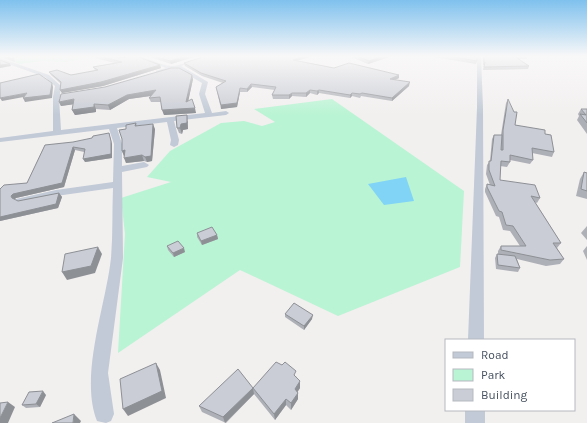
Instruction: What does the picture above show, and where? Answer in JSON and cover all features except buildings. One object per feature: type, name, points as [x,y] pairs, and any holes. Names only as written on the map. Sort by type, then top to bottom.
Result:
[{"type":"street","points":[[46,76],[58,86],[56,97],[57,133]]},
{"type":"street","points":[[194,76],[205,82],[202,94],[209,115]]},
{"type":"street","points":[[476,339],[479,76]]},
{"type":"street","points":[[56,97],[79,93]]},
{"type":"street","points":[[0,140],[226,113]]},
{"type":"street","points":[[170,120],[175,140],[174,145]]},
{"type":"street","points":[[104,414],[99,373],[117,258],[118,144],[112,126]]},
{"type":"street","points":[[74,142],[77,130]]},
{"type":"street","points":[[118,170],[144,165]]},
{"type":"street","points":[[20,202],[46,195],[57,195],[118,184]]},
{"type":"street","points":[[475,411],[475,423]]},
{"type":"green space","points":[[332,99],[464,191],[460,267],[338,316],[240,270],[118,353],[125,234],[121,198],[171,182],[147,177],[170,151],[221,123],[244,121],[262,126],[275,122],[254,109]]},
{"type":"water","points":[[406,177],[414,201],[384,205],[368,184]]}]
